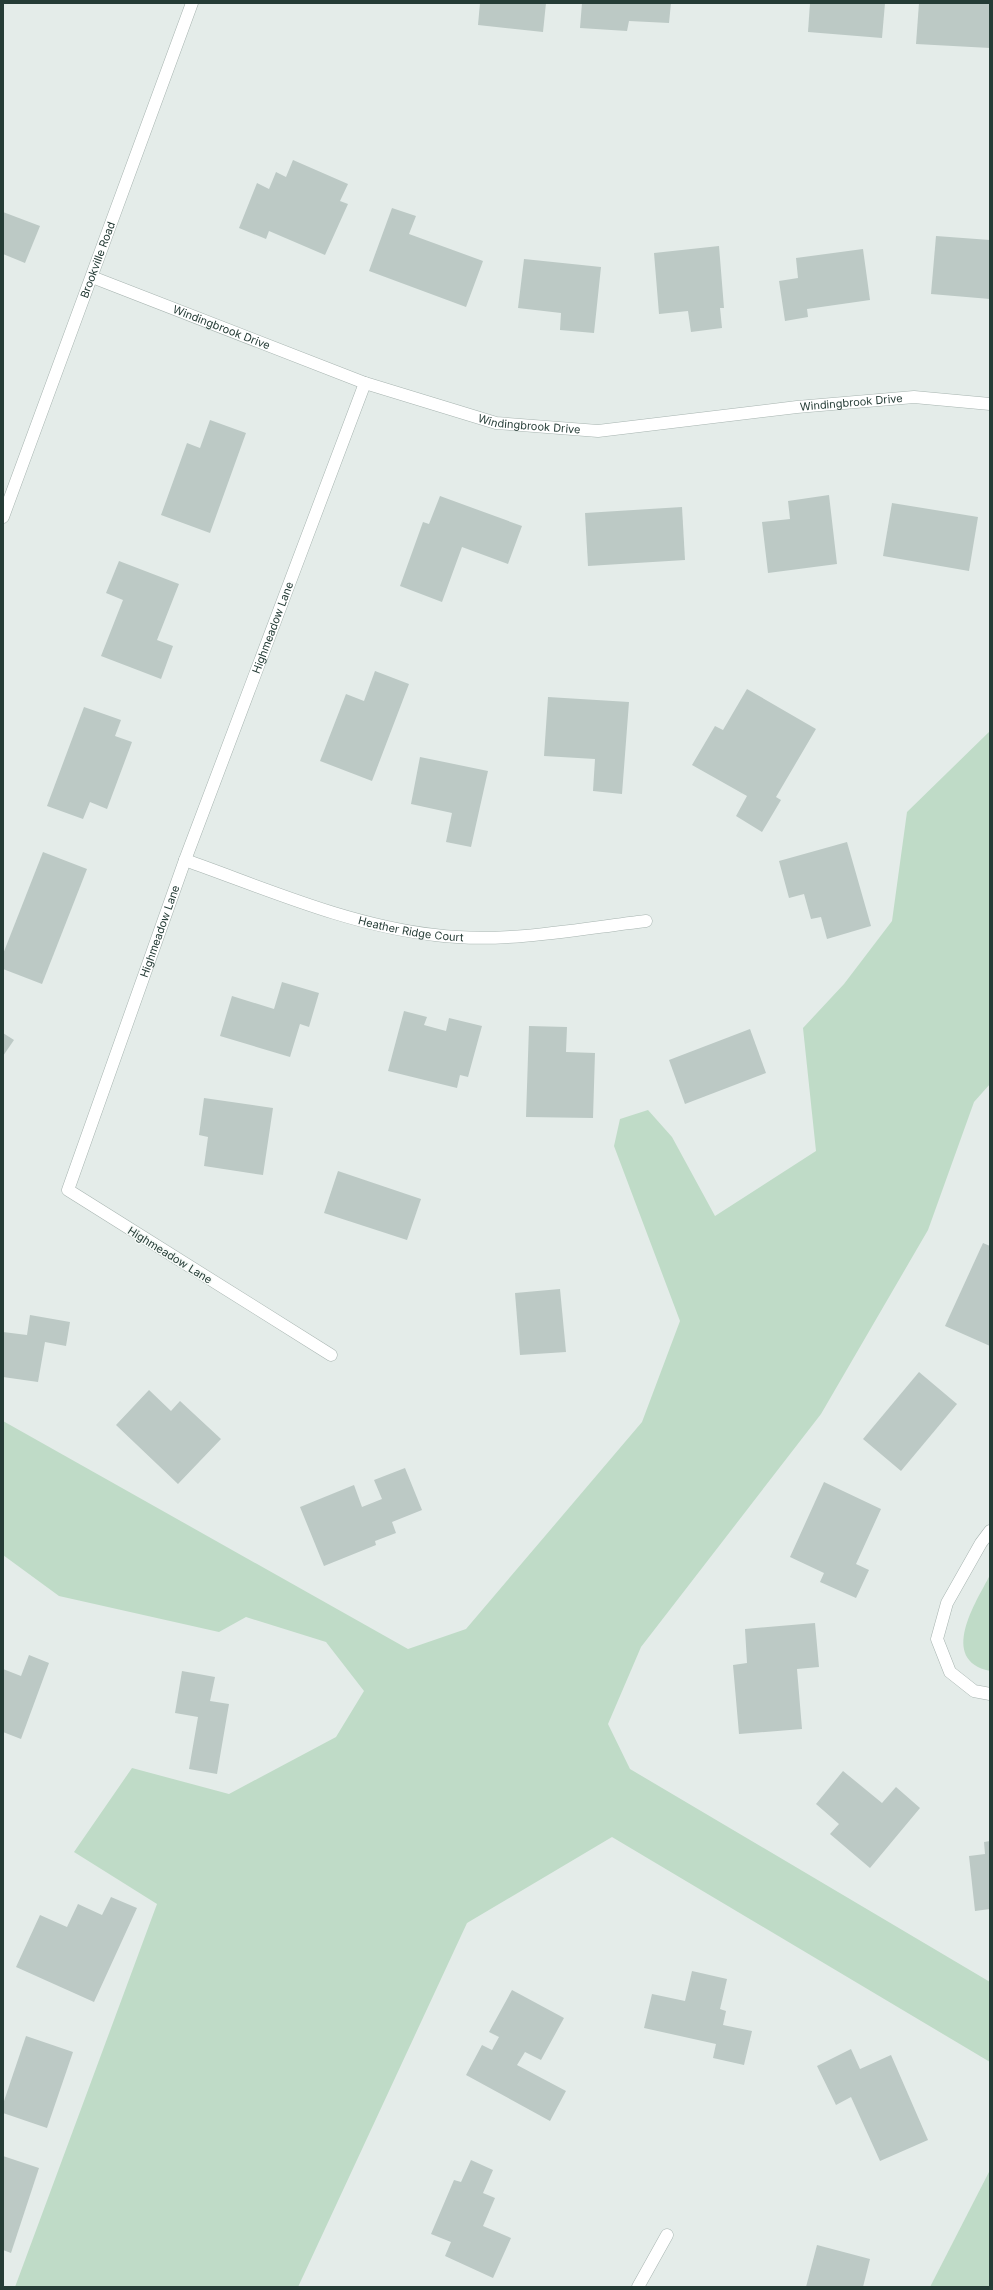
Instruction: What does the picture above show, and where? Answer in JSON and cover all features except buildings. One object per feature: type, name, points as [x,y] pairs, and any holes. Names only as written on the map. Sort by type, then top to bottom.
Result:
[{"type":"street","name":"Brookville Road","points":[[3,517],[192,3]]},
{"type":"street","name":"Windingbrook Drive","points":[[92,277],[365,383],[496,423],[598,431],[797,407],[914,398],[990,404]]},
{"type":"street","name":"Highmeadow Lane","points":[[331,1356],[68,1190],[185,860],[365,383]]},
{"type":"street","name":"Heather Ridge Court","points":[[185,860],[365,923],[436,935],[504,938],[646,921]]},
{"type":"street","points":[[990,1530],[981,1543],[948,1603],[937,1639],[950,1672],[974,1691],[990,1694]]},
{"type":"street","points":[[638,2287],[668,2235]]},
{"type":"green space","points":[[990,731],[990,1084],[974,1102],[928,1230],[821,1414],[641,1647],[608,1724],[630,1769],[990,1982],[990,2062],[612,1837],[467,1923],[298,2287],[15,2287],[157,1904],[74,1852],[132,1768],[229,1794],[336,1737],[364,1691],[326,1642],[246,1617],[219,1632],[59,1596],[3,1555],[3,1421],[408,1649],[466,1629],[642,1422],[680,1321],[614,1146],[620,1119],[648,1110],[672,1137],[715,1216],[816,1151],[803,1028],[844,984],[892,921],[907,812]]},
{"type":"green space","points":[[990,1575],[990,1671],[974,1665],[966,1655],[963,1643],[965,1629],[970,1614]]},
{"type":"green space","points":[[990,2170],[990,2287],[930,2287]]}]
